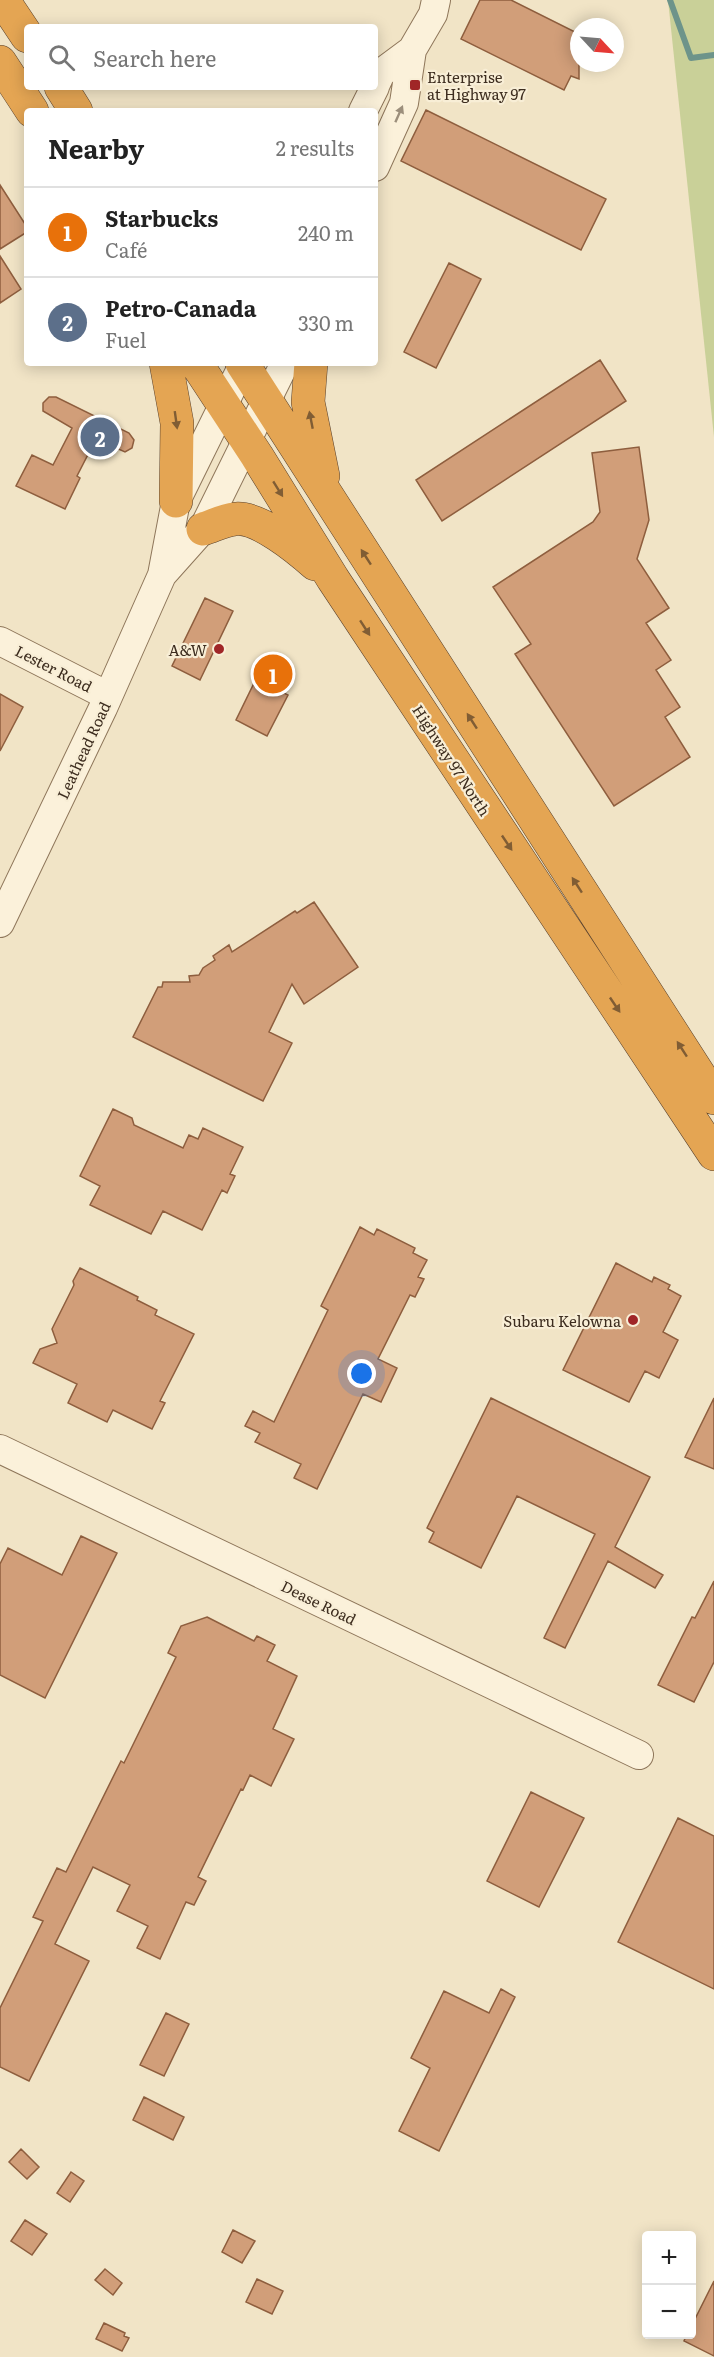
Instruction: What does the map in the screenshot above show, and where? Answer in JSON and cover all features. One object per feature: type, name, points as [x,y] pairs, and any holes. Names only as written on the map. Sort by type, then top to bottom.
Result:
[{"type":"highway","points":[[3,0],[24,32]]},
{"type":"highway","points":[[0,62],[30,108]]},
{"type":"highway","points":[[62,90],[74,108]]},
{"type":"highway","points":[[166,366],[177,423],[176,501]]},
{"type":"highway","name":"Highway 97 North","points":[[198,366],[333,579],[714,1154]]},
{"type":"highway","points":[[244,366],[714,1098]]},
{"type":"highway","points":[[311,366],[308,402],[329,498]]},
{"type":"highway","points":[[203,529],[236,518],[256,523],[273,532],[333,579]]},
{"type":"street","points":[[378,160],[404,103],[412,50],[433,14],[436,0]]},
{"type":"street","points":[[378,80],[381,73],[412,50]]},
{"type":"street","points":[[364,108],[374,90]]},
{"type":"street","name":"Leathead Road","points":[[0,923],[108,696],[162,575],[176,501],[242,366]]},
{"type":"street","name":"Leathead Road","points":[[162,575],[203,529],[284,366]]},
{"type":"street","name":"Lester Road","points":[[0,640],[108,696]]},
{"type":"street","name":"Dease Road","points":[[0,1449],[639,1755]]},
{"type":"green space","points":[[668,0],[714,0],[714,437]]},
{"type":"building","points":[[480,0],[511,0],[570,30],[570,72],[579,72],[579,79],[571,76],[564,90],[461,39]]},
{"type":"building","points":[[426,110],[606,199],[581,250],[401,161]]},
{"type":"building","points":[[0,185],[24,222],[24,234],[0,249]]},
{"type":"building","points":[[0,256],[21,289],[0,303]]},
{"type":"building","points":[[449,263],[481,279],[436,368],[404,352]]},
{"type":"building","points":[[600,360],[626,401],[442,521],[416,480]]},
{"type":"building","points":[[49,397],[56,397],[129,433],[134,440],[132,448],[125,452],[96,439],[77,476],[80,478],[65,509],[16,486],[32,455],[53,465],[72,428],[43,411],[43,403]]},
{"type":"building","points":[[639,447],[649,520],[637,559],[669,608],[646,623],[671,660],[656,670],[680,707],[665,717],[690,757],[614,806],[515,654],[531,644],[493,587],[593,522],[600,512],[592,453]]},
{"type":"building","points":[[205,598],[233,611],[200,680],[172,666]]},
{"type":"building","points":[[256,679],[288,695],[267,736],[236,720]]},
{"type":"building","points":[[0,694],[23,707],[0,751]]},
{"type":"building","points":[[314,902],[358,967],[304,1004],[292,984],[269,1032],[292,1043],[263,1101],[133,1037],[158,987],[162,987],[163,982],[190,982],[189,976],[199,975],[203,968],[215,960],[213,956],[229,945],[232,952],[295,911],[297,913]]},
{"type":"building","points":[[113,1109],[132,1118],[134,1125],[183,1148],[189,1135],[198,1139],[203,1128],[243,1147],[230,1174],[235,1176],[227,1193],[222,1190],[202,1230],[163,1211],[151,1234],[90,1205],[100,1186],[80,1176]]},
{"type":"building","points":[[360,1227],[374,1235],[377,1229],[415,1248],[413,1253],[427,1260],[418,1277],[424,1279],[415,1297],[410,1295],[378,1359],[397,1368],[381,1402],[363,1394],[317,1489],[294,1478],[301,1464],[255,1442],[260,1433],[245,1426],[253,1411],[274,1422],[328,1310],[321,1306]]},
{"type":"building","points":[[616,1263],[652,1282],[654,1277],[670,1285],[668,1289],[681,1296],[663,1332],[678,1340],[659,1378],[645,1371],[629,1402],[563,1370]]},
{"type":"building","points":[[80,1268],[138,1297],[137,1300],[157,1310],[155,1315],[194,1334],[160,1401],[165,1403],[152,1429],[113,1410],[107,1422],[68,1403],[77,1384],[33,1363],[40,1349],[57,1343],[52,1329]]},
{"type":"building","points":[[491,1398],[650,1477],[615,1547],[663,1575],[655,1588],[608,1561],[565,1648],[544,1638],[595,1534],[517,1496],[481,1568],[429,1542],[434,1532],[427,1528]]},
{"type":"building","points":[[714,1398],[714,1469],[685,1457]]},
{"type":"building","points":[[81,1536],[117,1553],[45,1698],[0,1675],[0,1564],[8,1548],[62,1575]]},
{"type":"building","points":[[714,1581],[714,1662],[694,1702],[658,1685],[692,1617],[695,1618]]},
{"type":"building","points":[[207,1617],[254,1641],[257,1636],[275,1645],[267,1661],[297,1676],[273,1729],[294,1739],[271,1786],[250,1775],[243,1790],[241,1789],[198,1877],[206,1881],[194,1905],[186,1902],[160,1959],[137,1948],[148,1926],[117,1911],[130,1885],[93,1867],[55,1944],[89,1961],[29,2081],[0,2067],[0,2008],[43,1921],[33,1917],[57,1868],[66,1872],[121,1761],[124,1763],[176,1657],[168,1653],[181,1626]]},
{"type":"building","points":[[531,1792],[584,1818],[539,1907],[487,1881]]},
{"type":"building","points":[[678,1818],[714,1836],[714,1989],[618,1942]]},
{"type":"building","points":[[501,1989],[515,1997],[439,2151],[399,2131],[430,2068],[411,2058],[444,1991],[489,2013]]},
{"type":"building","points":[[166,2013],[189,2024],[164,2076],[140,2065]]},
{"type":"building","points":[[144,2097],[184,2117],[173,2140],[133,2120]]},
{"type":"building","points":[[21,2149],[39,2167],[27,2179],[9,2162]]},
{"type":"building","points":[[71,2172],[84,2181],[70,2202],[57,2193]]},
{"type":"building","points":[[25,2220],[47,2234],[32,2255],[11,2241]]},
{"type":"building","points":[[233,2230],[255,2241],[242,2263],[222,2252]]},
{"type":"building","points":[[105,2269],[122,2283],[113,2295],[95,2280]]},
{"type":"building","points":[[257,2279],[283,2291],[272,2314],[246,2302]]},
{"type":"building","points":[[714,2281],[714,2356],[684,2341],[685,2339],[696,2339],[696,2317]]},
{"type":"building","points":[[104,2323],[125,2333],[124,2336],[129,2338],[122,2351],[96,2339]]},
{"type":"waterway","points":[[670,0],[691,58],[714,55]]},
{"type":"place","name":"Enterprise at Highway 97","points":[[415,85]]},
{"type":"place","name":"Petro-Canada","points":[[100,437]]},
{"type":"place","name":"A&W","points":[[219,649]]},
{"type":"place","name":"Starbucks","points":[[273,674]]},
{"type":"place","name":"Subaru Kelowna","points":[[633,1320]]}]
